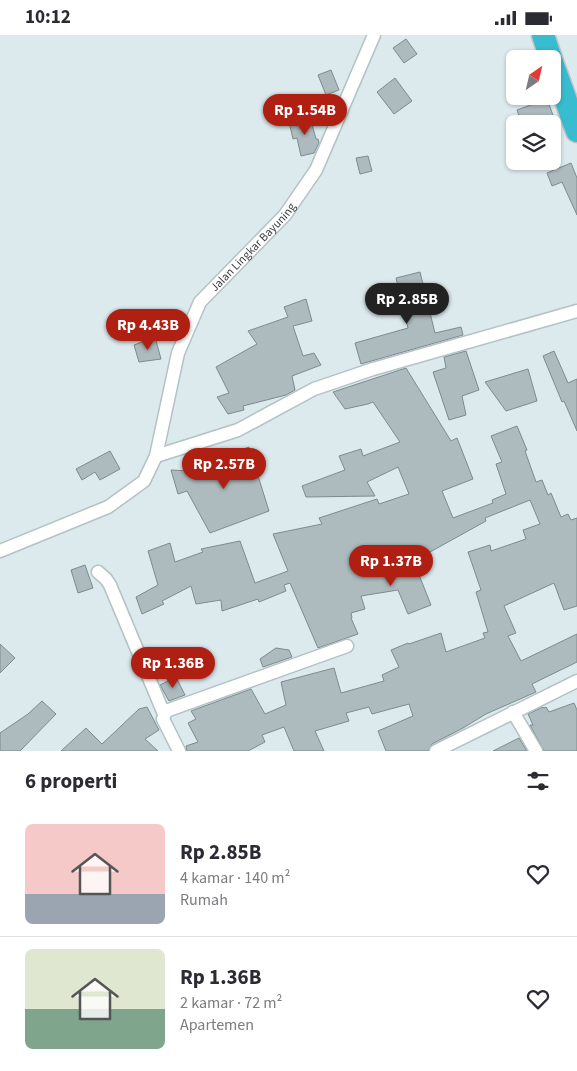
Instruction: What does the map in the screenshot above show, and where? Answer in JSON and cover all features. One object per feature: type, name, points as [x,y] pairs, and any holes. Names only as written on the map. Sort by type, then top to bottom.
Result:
[{"type":"highway","points":[[543,35],[548,50]]},
{"type":"highway","points":[[561,86],[577,131]]},
{"type":"street","name":"Jalan Lingkar Bayuning","points":[[0,551],[108,507],[144,481],[156,456],[178,353],[200,302],[285,215],[316,170],[374,35]]},
{"type":"street","points":[[156,456],[238,430],[314,389],[374,369],[577,311]]},
{"type":"street","points":[[98,572],[110,585],[164,714],[163,719],[179,751]]},
{"type":"street","points":[[164,714],[168,710],[347,646]]},
{"type":"street","points":[[436,751],[577,681]]},
{"type":"street","points":[[513,712],[536,751]]},
{"type":"building","points":[[406,39],[417,54],[404,63],[393,48]]},
{"type":"building","points":[[331,70],[339,90],[326,95],[318,75]]},
{"type":"building","points":[[395,78],[412,101],[394,114],[377,92]]},
{"type":"building","points":[[531,105],[549,105],[553,115],[519,115],[517,110]]},
{"type":"building","points":[[310,117],[316,139],[318,139],[319,143],[314,153],[301,156],[297,138],[293,139],[289,122]]},
{"type":"building","points":[[368,156],[372,171],[360,174],[356,158]]},
{"type":"building","points":[[571,163],[577,178],[577,215],[562,182],[552,186],[547,173],[561,170],[561,167]]},
{"type":"building","points":[[420,272],[435,333],[461,327],[463,335],[361,364],[355,343],[408,328],[396,278]]},
{"type":"building","points":[[306,299],[312,321],[293,326],[303,356],[314,353],[321,365],[292,376],[295,390],[286,395],[243,406],[244,410],[228,414],[217,397],[229,393],[216,367],[257,344],[248,331],[288,317],[284,307]]},
{"type":"building","points":[[155,337],[161,359],[139,362],[134,345]]},
{"type":"building","points":[[466,351],[479,390],[462,396],[466,415],[449,420],[433,372],[446,368],[444,357]]},
{"type":"building","points":[[554,351],[568,383],[577,379],[577,431],[564,401],[562,402],[543,356]]},
{"type":"building","points":[[406,368],[451,441],[457,438],[473,479],[442,491],[453,518],[493,503],[492,500],[506,494],[496,464],[502,462],[491,436],[517,426],[527,450],[525,451],[536,482],[542,480],[548,495],[551,493],[561,517],[568,514],[571,520],[577,518],[577,606],[564,610],[554,583],[504,606],[516,633],[508,636],[521,661],[577,634],[577,662],[532,684],[536,692],[486,714],[432,744],[428,751],[386,751],[378,731],[413,716],[409,704],[372,714],[369,707],[346,713],[349,721],[315,731],[324,751],[294,751],[284,727],[262,735],[265,742],[248,751],[187,751],[186,746],[198,742],[188,723],[196,719],[191,711],[251,689],[265,714],[286,705],[281,682],[334,668],[341,693],[384,681],[382,675],[399,667],[391,650],[408,643],[441,633],[446,652],[485,638],[483,633],[488,632],[476,592],[481,590],[468,552],[490,545],[491,551],[526,539],[523,530],[540,524],[530,500],[485,518],[486,521],[412,562],[431,605],[408,614],[398,590],[361,596],[365,609],[351,613],[351,618],[358,634],[318,648],[290,583],[284,585],[286,591],[259,602],[258,599],[222,611],[221,600],[196,604],[191,586],[162,601],[164,604],[142,614],[136,597],[158,585],[148,551],[170,543],[175,562],[203,552],[201,549],[240,541],[255,583],[288,571],[273,534],[322,524],[319,518],[377,499],[379,504],[409,494],[398,467],[367,482],[375,496],[306,497],[302,486],[345,470],[339,456],[361,449],[363,456],[400,442],[373,402],[345,409],[333,392]]},
{"type":"building","points":[[528,369],[537,401],[506,411],[485,382]]},
{"type":"building","points":[[249,447],[269,511],[210,533],[187,491],[178,494],[171,470],[190,471],[188,463],[201,464]]},
{"type":"building","points":[[110,451],[120,469],[100,480],[95,472],[82,480],[76,469]]},
{"type":"building","points":[[85,565],[93,588],[78,593],[71,570]]},
{"type":"building","points":[[0,644],[15,658],[0,673]]},
{"type":"building","points":[[276,648],[289,650],[292,657],[263,667],[260,659]]},
{"type":"building","points":[[176,677],[185,695],[169,701],[160,685]]},
{"type":"building","points":[[42,701],[56,714],[20,751],[0,751],[0,733],[28,714]]},
{"type":"building","points":[[574,703],[577,710],[577,751],[544,751],[530,725],[533,725],[528,714],[543,707],[546,707],[549,712]]},
{"type":"building","points":[[147,707],[159,730],[145,739],[158,751],[61,751],[86,728],[102,744],[139,709]]},
{"type":"building","points":[[519,738],[527,751],[493,751]]}]
